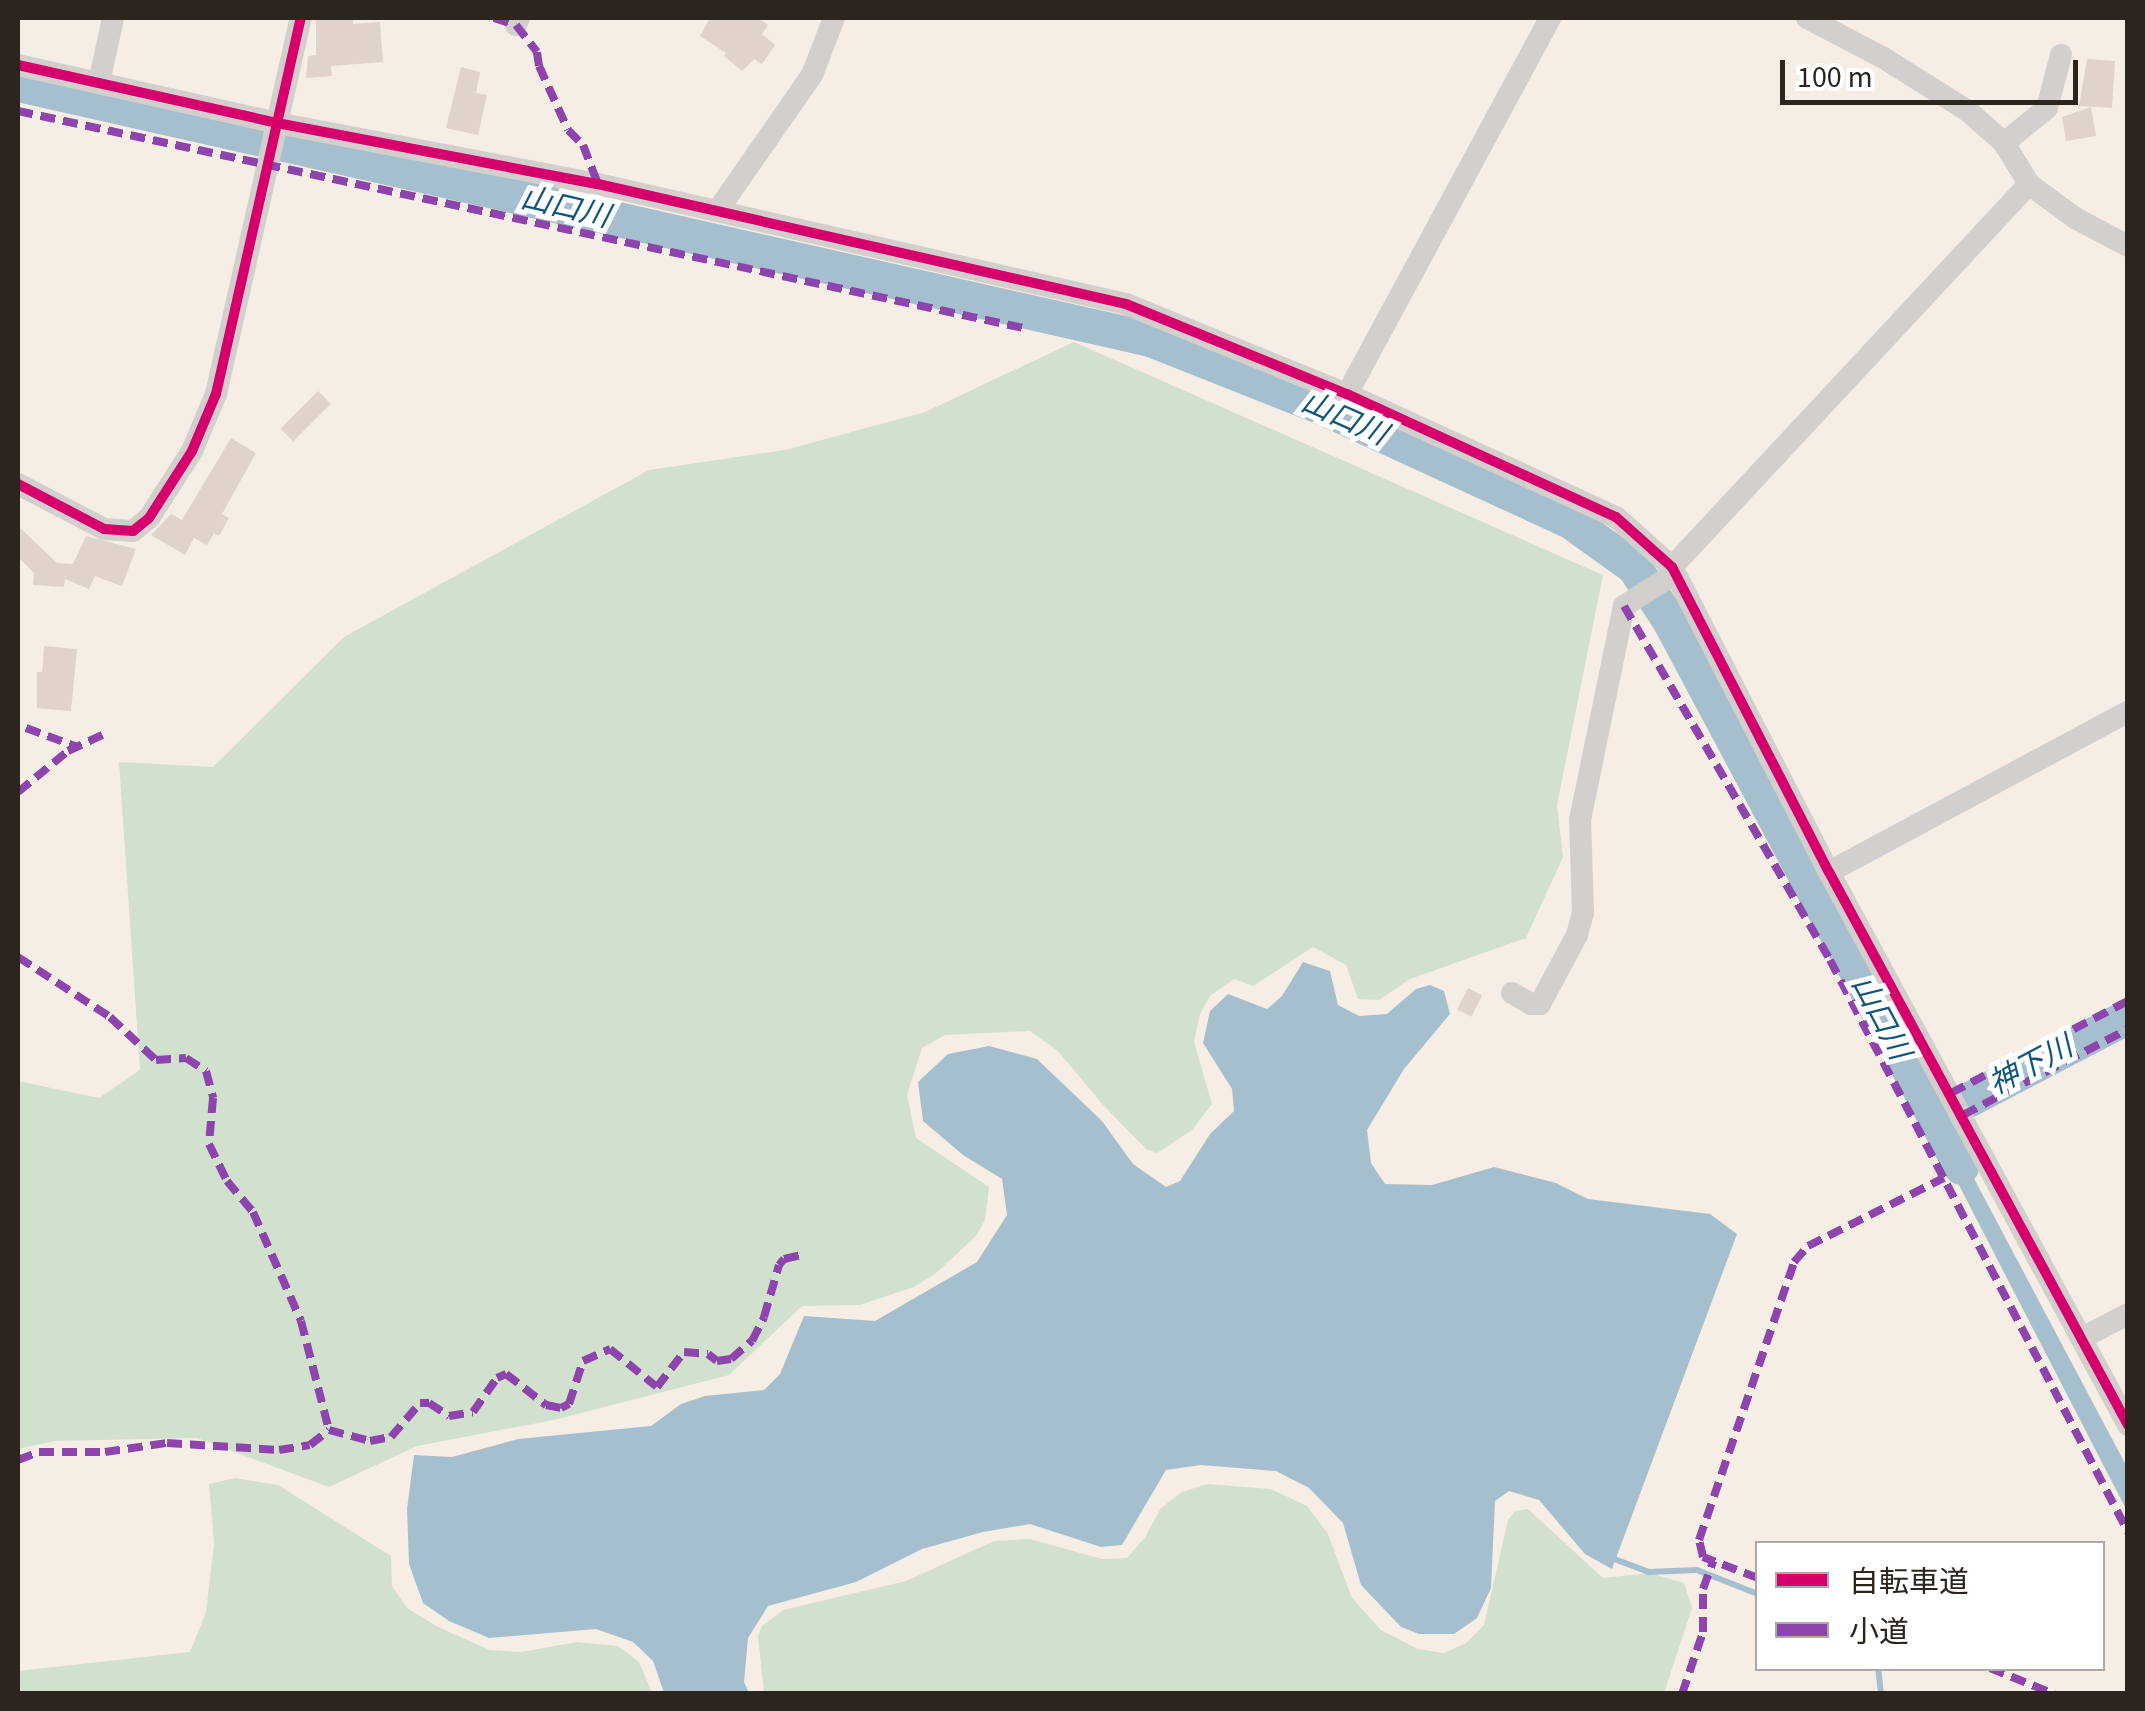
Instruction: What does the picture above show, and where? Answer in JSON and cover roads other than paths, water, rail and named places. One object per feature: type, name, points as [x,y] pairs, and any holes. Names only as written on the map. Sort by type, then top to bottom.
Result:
[{"type":"street","points":[[98,83],[113,18]]},
{"type":"street","points":[[18,484],[115,532],[133,530],[149,518],[205,426],[301,18]]},
{"type":"street","points":[[718,210],[812,76],[834,18]]},
{"type":"street","points":[[1347,394],[1550,18]]},
{"type":"street","points":[[1807,18],[1968,111],[2004,143],[2029,184],[2075,218],[2128,246]]},
{"type":"street","points":[[2004,143],[2047,108],[2061,55]]},
{"type":"street","points":[[18,66],[276,126],[718,210],[1126,304],[1347,394],[1616,517],[1669,573],[2128,1425]]},
{"type":"street","points":[[1512,992],[1540,1004],[1578,934],[1583,912],[1580,820],[1620,614],[1631,600],[1669,573],[2029,184]]},
{"type":"street","points":[[1829,872],[2128,712]]},
{"type":"street","points":[[2082,1338],[2128,1314]]},
{"type":"water","points":[[1303,962],[1330,971],[1338,1005],[1359,1016],[1387,1014],[1416,989],[1430,985],[1444,991],[1450,1014],[1404,1069],[1367,1130],[1371,1163],[1385,1184],[1432,1185],[1494,1167],[1556,1183],[1588,1199],[1710,1214],[1737,1234],[1612,1569],[1585,1554],[1539,1500],[1509,1491],[1495,1501],[1491,1588],[1477,1618],[1454,1634],[1419,1634],[1401,1627],[1361,1585],[1343,1523],[1309,1488],[1276,1471],[1201,1465],[1166,1470],[1122,1545],[1101,1547],[1030,1524],[983,1532],[922,1549],[856,1582],[768,1606],[748,1638],[744,1682],[749,1693],[664,1693],[653,1661],[633,1642],[596,1629],[489,1638],[449,1621],[423,1603],[409,1564],[407,1509],[414,1455],[452,1457],[518,1439],[651,1426],[681,1404],[705,1396],[764,1390],[780,1374],[804,1316],[875,1321],[977,1262],[1007,1215],[1002,1179],[963,1155],[923,1121],[918,1082],[948,1054],[989,1046],[1037,1059],[1102,1121],[1133,1164],[1166,1187],[1180,1181],[1210,1134],[1234,1111],[1232,1089],[1203,1043],[1210,1011],[1228,994],[1267,1009],[1282,996]]},
{"type":"water","points":[[1944,1122],[2127,1467],[2127,1511],[1930,1129]]},
{"type":"waterway","name":"山口川","points":[[18,84],[1150,339],[1322,407],[1570,521],[1634,567],[1669,620],[1961,1167]]},
{"type":"waterway","name":"神下川","points":[[1935,1117],[2128,1016]]},
{"type":"waterway","points":[[1609,1557],[1649,1572],[1697,1570],[1755,1593]]},
{"type":"waterway","points":[[1878,1671],[1881,1694]]}]
